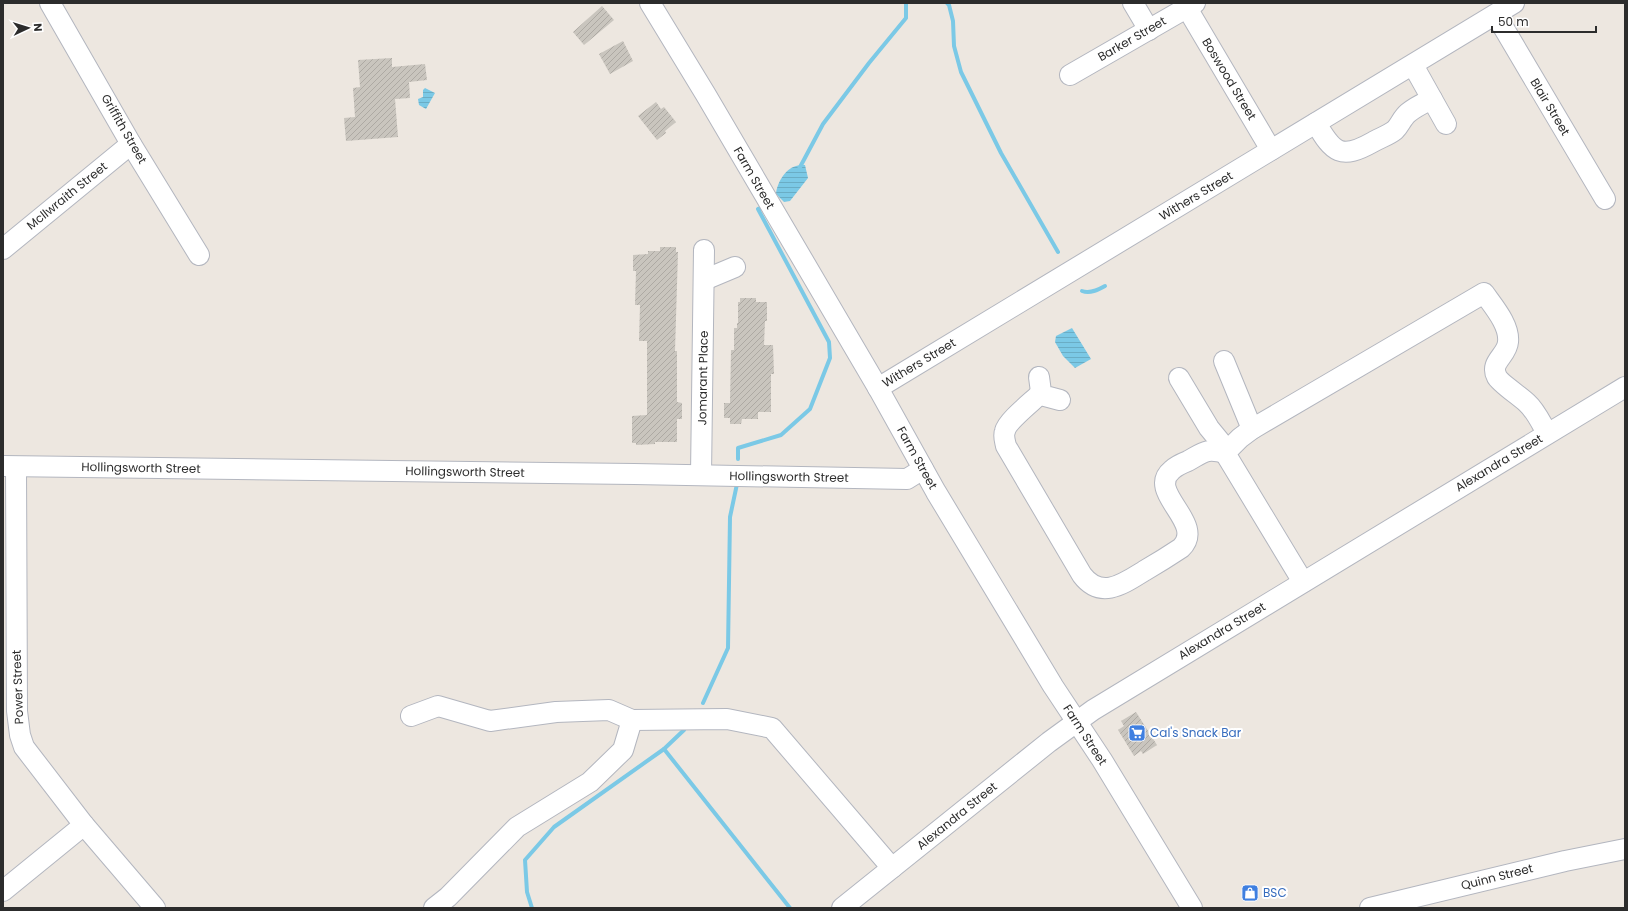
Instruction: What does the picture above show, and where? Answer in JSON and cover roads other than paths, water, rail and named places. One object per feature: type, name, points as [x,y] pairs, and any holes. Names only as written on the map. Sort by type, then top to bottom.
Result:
[{"type":"street","name":"Griffith Street","points":[[50,3],[102,91],[131,144],[199,255]]},
{"type":"street","name":"Farm Street","points":[[650,3],[706,95],[878,388],[923,469],[1053,686],[1077,721],[1192,908]]},
{"type":"street","points":[[1133,3],[1149,30]]},
{"type":"street","name":"Withers Street","points":[[878,388],[1514,3]]},
{"type":"street","name":"Barker Street","points":[[1070,75],[1190,5]]},
{"type":"street","name":"Boswood Street","points":[[1190,5],[1271,150]]},
{"type":"street","name":"Blair Street","points":[[1496,14],[1605,199]]},
{"type":"street","points":[[1413,65],[1446,124]]},
{"type":"street","points":[[1316,123],[1331,146],[1339,151],[1356,151],[1387,135],[1394,130],[1407,114],[1432,99]]},
{"type":"street","name":"Mcllwraith Street","points":[[3,249],[131,144]]},
{"type":"street","name":"Jomarant Place","points":[[701,476],[704,250]]},
{"type":"street","points":[[704,280],[735,267]]},
{"type":"street","points":[[1226,451],[1240,438],[1252,430],[1484,293],[1499,315],[1507,332],[1507,349],[1496,363],[1495,369],[1497,378],[1528,404],[1547,434]]},
{"type":"street","points":[[1224,361],[1252,430]]},
{"type":"street","points":[[1179,378],[1209,428],[1226,451],[1303,582]]},
{"type":"street","points":[[1060,400],[1045,396],[1040,385],[1005,429],[1006,446],[1082,575],[1088,583],[1095,586],[1108,589],[1121,586],[1187,543],[1188,538],[1186,525],[1166,491],[1165,479],[1171,470],[1202,452],[1213,449],[1226,451]]},
{"type":"street","name":"Alexandra Street","points":[[842,908],[1077,721],[1625,387]]},
{"type":"street","name":"Hollingsworth Street","points":[[9,467],[907,479],[923,469]]},
{"type":"street","name":"Power Street","points":[[9,467],[20,735],[24,747],[30,756],[84,826],[155,908]]},
{"type":"street","points":[[411,716],[438,706],[490,721],[556,712],[609,710],[632,720],[727,719],[772,728],[892,868]]},
{"type":"street","points":[[441,902],[517,827],[590,782],[623,750],[632,720]]},
{"type":"street","points":[[3,891],[84,826]]},
{"type":"street","name":"Quinn Street","points":[[1370,908],[1565,861],[1625,849]]},
{"type":"water","points":[[425,88],[435,93],[426,109],[419,105],[418,99],[423,97],[423,90]]},
{"type":"water","points":[[798,165],[805,165],[808,178],[790,201],[784,202],[776,194],[780,181],[788,170]]},
{"type":"water","points":[[1072,328],[1091,359],[1075,368],[1063,356],[1055,342],[1056,336]]},
{"type":"waterway","points":[[799,169],[823,124],[869,63],[906,18],[906,3]]},
{"type":"waterway","points":[[947,3],[949,5],[953,21],[954,46],[961,72],[1001,153],[1058,252]]},
{"type":"waterway","points":[[738,459],[738,448],[781,435],[810,409],[830,358],[829,342],[758,209],[761,208]]},
{"type":"waterway","points":[[1082,291],[1091,292],[1105,286]]},
{"type":"waterway","points":[[703,703],[728,648],[730,517],[737,484]]},
{"type":"waterway","points":[[532,908],[527,892],[525,860],[554,827],[664,749],[684,730]]},
{"type":"waterway","points":[[664,749],[790,908]]},
{"type":"place","name":"Cal's Snack Bar","points":[[1137,733]]},
{"type":"place","name":"BSC","points":[[1250,893]]}]
